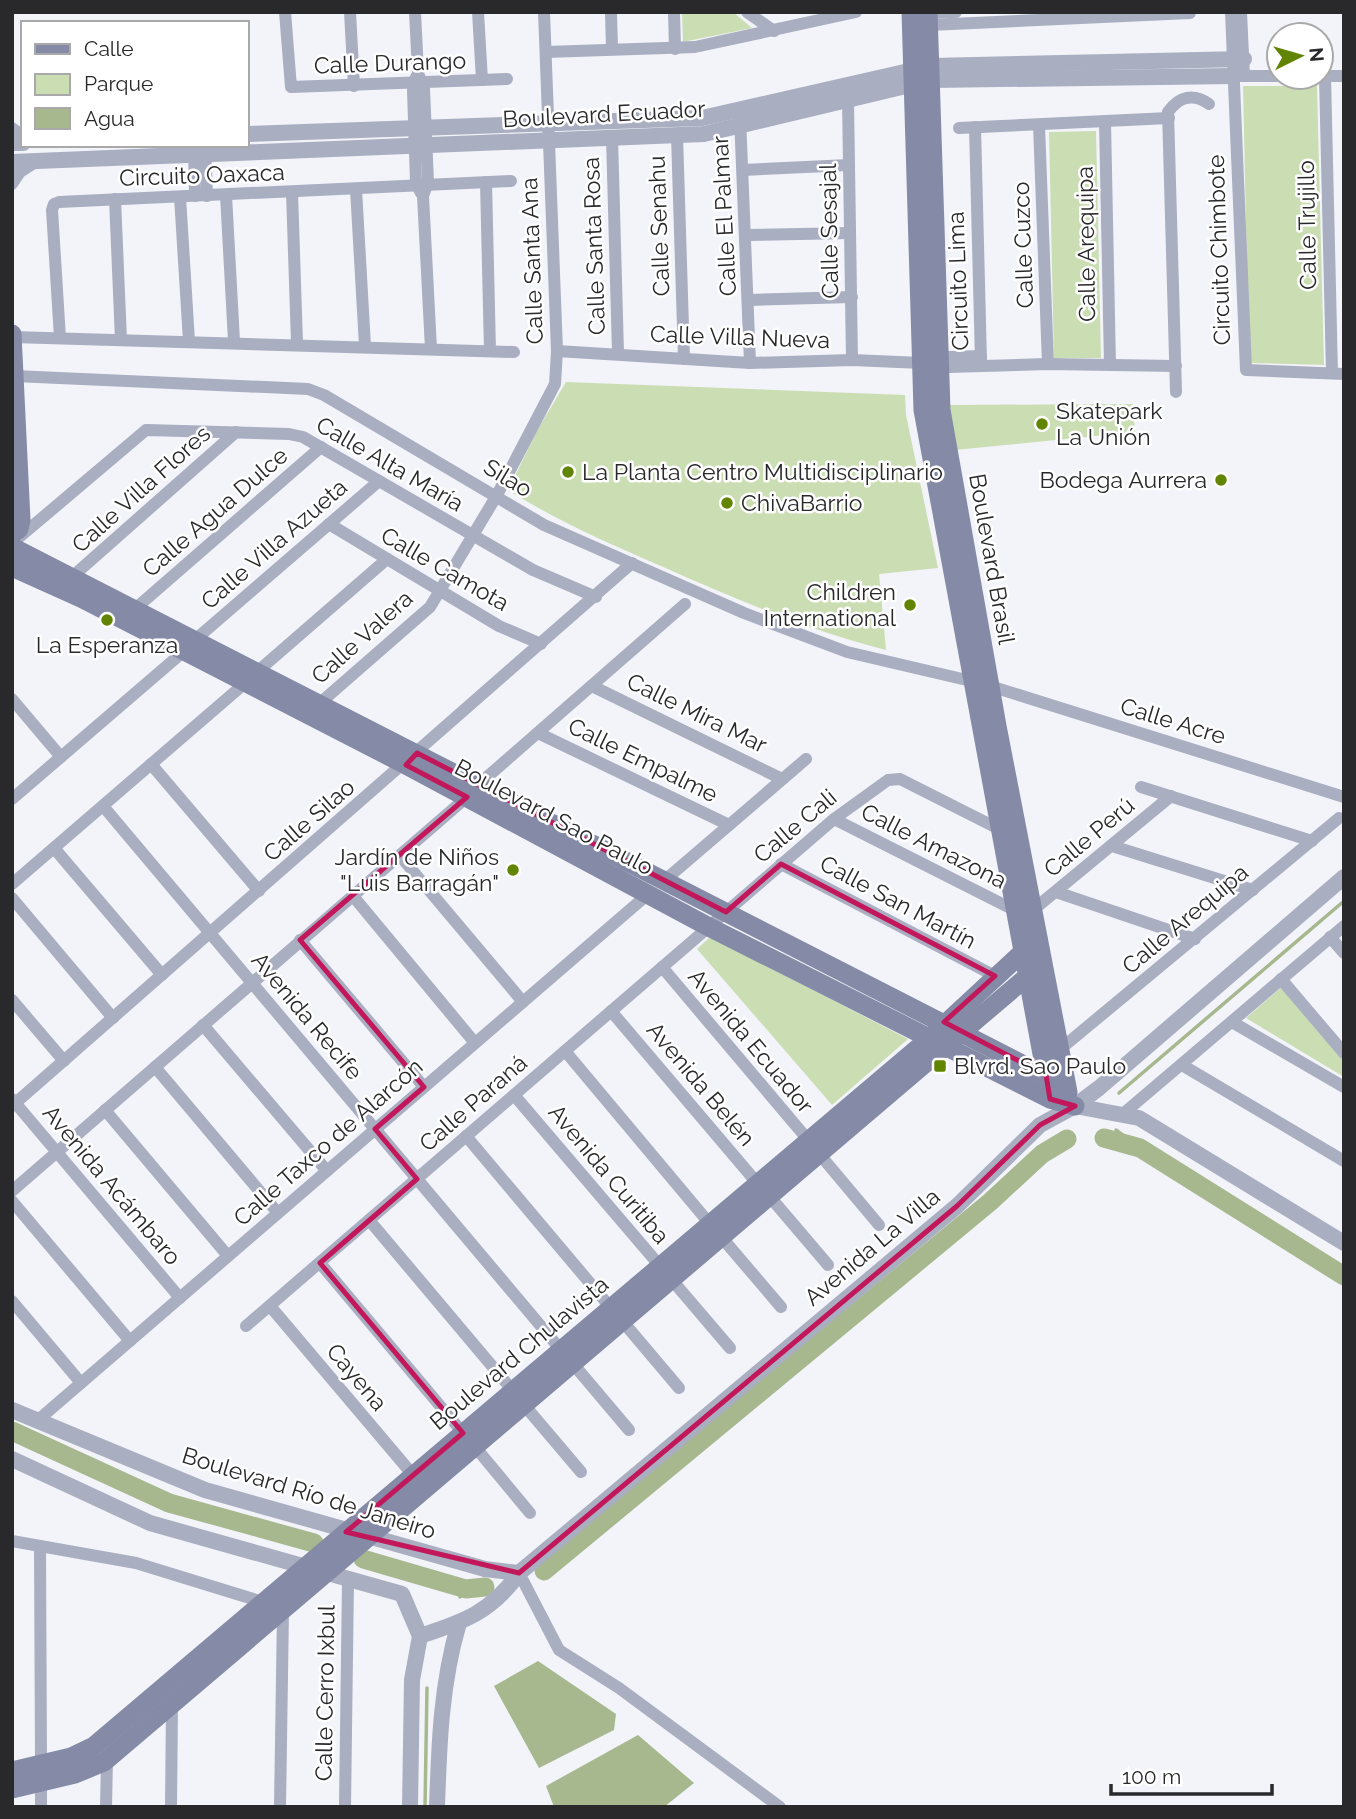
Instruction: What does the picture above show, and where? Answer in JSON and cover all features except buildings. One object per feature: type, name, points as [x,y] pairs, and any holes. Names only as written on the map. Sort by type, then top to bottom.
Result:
[{"type":"main road","name":"Boulevard Brasil","points":[[924,16],[922,75],[930,363],[923,410],[981,684],[1035,970],[1046,1075],[1057,1092]]},
{"type":"main road","points":[[12,335],[21,520],[13,548]]},
{"type":"main road","name":"Boulevard Sao Paulo","points":[[13,548],[136,608],[190,646]]},
{"type":"main road","name":"Boulevard Sao Paulo","points":[[13,548],[81,598],[190,646],[473,791],[665,880],[937,1030]]},
{"type":"main road","name":"Boulevard Sao Paulo","points":[[251,677],[320,703],[411,759]]},
{"type":"main road","name":"Boulevard Brasil","points":[[989,728],[999,829],[1024,911]]},
{"type":"main road","name":"Boulevard Sao Paulo","points":[[473,791],[647,895],[709,927],[957,1039],[1046,1075]]},
{"type":"main road","name":"Boulevard Chulavista","points":[[815,1148],[1030,944]]},
{"type":"main road","name":"Boulevard Brasil","points":[[1035,970],[1058,1051],[1057,1092]]},
{"type":"main road","name":"Boulevard Chulavista","points":[[12,1771],[41,1773],[91,1769],[107,1760],[369,1538],[469,1440],[815,1148],[957,1039],[1035,970]]},
{"type":"main road","name":"Boulevard Sao Paulo","points":[[957,1039],[1057,1092],[1075,1106]]},
{"type":"main road","name":"Boulevard Chulavista","points":[[12,1789],[94,1746],[413,1475],[469,1440]]},
{"type":"street","name":"Calle Durango","points":[[285,12],[291,87],[354,86],[418,80],[507,79]]},
{"type":"street","points":[[350,12],[354,86]]},
{"type":"street","points":[[415,12],[430,349]]},
{"type":"street","name":"Calle Durango","points":[[478,12],[482,80]]},
{"type":"street","name":"Calle Santa Ana","points":[[497,495],[555,383],[557,351],[544,12]]},
{"type":"street","points":[[611,12],[612,49]]},
{"type":"street","points":[[674,12],[675,49]]},
{"type":"street","points":[[747,12],[775,31]]},
{"type":"street","points":[[546,52],[675,49],[775,31],[856,12]]},
{"type":"street","points":[[924,16],[956,12]]},
{"type":"street","points":[[1231,12],[1239,12],[1239,68],[1231,12]]},
{"type":"street","points":[[924,16],[973,18],[1190,13]]},
{"type":"street","points":[[1239,68],[1265,73]]},
{"type":"street","name":"Boulevard Ecuador","points":[[12,162],[200,150],[704,134],[740,117],[922,75],[1239,68]]},
{"type":"street","name":"Circuito Chimbote","points":[[1239,68],[1246,370],[1338,374]]},
{"type":"street","name":"Boulevard Ecuador","points":[[248,134],[547,121],[740,117],[848,100],[922,75]]},
{"type":"street","name":"Calle Trujillo","points":[[1324,91],[1338,374]]},
{"type":"street","points":[[1176,392],[1168,118],[1173,105],[1189,96],[1198,96],[1209,104]]},
{"type":"street","name":"Calle Sesajal","points":[[848,100],[852,360]]},
{"type":"street","name":"Calle El Palmar","points":[[740,117],[750,300],[750,363]]},
{"type":"street","points":[[959,128],[1168,118]]},
{"type":"street","name":"Calle Arequipa","points":[[1105,122],[1110,365]]},
{"type":"street","name":"Calle Cuzco","points":[[1039,125],[1048,363]]},
{"type":"street","name":"Circuito Lima","points":[[975,127],[981,360],[1176,366]]},
{"type":"street","name":"Calle Senahu","points":[[677,135],[684,359]]},
{"type":"street","name":"Calle Santa Rosa","points":[[612,137],[618,353]]},
{"type":"street","points":[[200,150],[201,196]]},
{"type":"street","points":[[12,184],[20,172],[37,161]]},
{"type":"street","points":[[743,170],[849,165]]},
{"type":"street","name":"Circuito Oaxaca","points":[[60,338],[54,204],[356,189],[422,190],[511,181]]},
{"type":"street","points":[[486,183],[490,351]]},
{"type":"street","points":[[356,189],[365,346]]},
{"type":"street","points":[[292,192],[297,343]]},
{"type":"street","points":[[226,195],[234,341]]},
{"type":"street","points":[[180,197],[189,341]]},
{"type":"street","points":[[115,199],[121,340]]},
{"type":"street","points":[[747,235],[850,233]]},
{"type":"street","points":[[750,300],[852,297]]},
{"type":"street","points":[[12,335],[514,352]]},
{"type":"street","name":"Calle Villa Nueva","points":[[557,351],[750,363],[852,360],[930,363],[948,357],[981,360]]},
{"type":"street","name":"Silao","points":[[13,366],[308,389],[324,395],[544,525],[744,613],[847,652],[981,684]]},
{"type":"street","name":"Calle Alta María","points":[[13,548],[146,430],[289,434],[303,436],[533,570],[596,597]]},
{"type":"street","name":"Calle Villa Flores","points":[[74,576],[236,432]]},
{"type":"street","name":"Calle Agua Dulce","points":[[136,608],[321,447]]},
{"type":"street","name":"Calle Villa Azueta","points":[[12,799],[379,481]]},
{"type":"street","name":"Calle Valera","points":[[320,703],[422,616],[440,591],[497,495]]},
{"type":"street","name":"Calle Camota","points":[[329,524],[499,626],[541,644]]},
{"type":"street","points":[[12,884],[387,559]]},
{"type":"street","name":"Calle Silao","points":[[13,1103],[411,759],[632,563]]},
{"type":"street","points":[[12,1191],[300,940],[401,857],[685,604]]},
{"type":"street","name":"Calle Acre","points":[[981,684],[1344,797]]},
{"type":"street","name":"Calle Mira Mar","points":[[592,686],[782,779]]},
{"type":"street","points":[[12,699],[61,757]]},
{"type":"street","name":"Calle Empalme","points":[[538,733],[729,825]]},
{"type":"street","points":[[665,880],[806,758]]},
{"type":"street","points":[[152,764],[259,891]]},
{"type":"street","name":"Calle Cali","points":[[726,912],[834,819],[894,777],[999,829]]},
{"type":"street","points":[[1141,787],[1312,841]]},
{"type":"street","name":"Calle Perú","points":[[1024,911],[1056,892],[1171,796]]},
{"type":"street","name":"Avenida Recife","points":[[103,806],[629,1430]]},
{"type":"street","name":"Calle Arequipa","points":[[1058,1051],[1339,818]]},
{"type":"street","name":"Calle Amazona","points":[[834,819],[1024,911]]},
{"type":"street","points":[[1112,846],[1253,890]]},
{"type":"street","points":[[54,848],[162,975]]},
{"type":"street","points":[[401,857],[523,1002]]},
{"type":"street","name":"Calle San Martín","points":[[781,864],[995,976]]},
{"type":"street","name":"Avenida La Villa","points":[[420,1636],[459,1623],[492,1605],[519,1573],[957,1206],[1040,1125],[1075,1106],[1344,877]]},
{"type":"street","points":[[1056,892],[1195,939]]},
{"type":"street","name":"Calle Taxco de Alarcón","points":[[37,1421],[647,895]]},
{"type":"street","points":[[353,896],[475,1043]]},
{"type":"street","points":[[12,898],[113,1018]]},
{"type":"street","name":"Calle Paraná","points":[[246,1326],[726,912]]},
{"type":"street","points":[[1124,1113],[1344,926]]},
{"type":"street","points":[[1330,937],[1344,953]]},
{"type":"street","points":[[300,940],[425,1087]]},
{"type":"street","name":"Avenida Ecuador","points":[[662,967],[879,1225]]},
{"type":"street","points":[[1281,979],[1344,1054]]},
{"type":"street","points":[[12,1000],[64,1061]]},
{"type":"street","name":"Avenida Belén","points":[[611,1011],[828,1265]]},
{"type":"street","points":[[1232,1022],[1344,1087]]},
{"type":"street","points":[[203,1024],[327,1171]]},
{"type":"street","points":[[565,1051],[781,1307]]},
{"type":"street","points":[[1182,1065],[1344,1161]]},
{"type":"street","points":[[155,1067],[278,1213]]},
{"type":"street","name":"Avenida Curitiba","points":[[514,1095],[730,1348]]},
{"type":"street","name":"Avenida Acámbaro","points":[[13,1103],[180,1298]]},
{"type":"street","points":[[1075,1106],[1124,1113],[1139,1118],[1344,1243]]},
{"type":"street","points":[[105,1110],[228,1256]]},
{"type":"street","points":[[466,1136],[679,1388]]},
{"type":"street","points":[[12,1201],[130,1341]]},
{"type":"street","points":[[369,1220],[581,1472]]},
{"type":"street","points":[[320,1263],[530,1513]]},
{"type":"street","points":[[12,1301],[82,1382]]},
{"type":"street","name":"Cayena","points":[[270,1306],[413,1475]]},
{"type":"street","name":"Boulevard Río de Janeiro","points":[[12,1410],[205,1490],[346,1532],[485,1569],[519,1573]]},
{"type":"street","points":[[12,1459],[150,1523],[402,1594],[420,1636],[412,1680],[410,1807]]},
{"type":"street","points":[[12,1541],[136,1563],[263,1602]]},
{"type":"street","points":[[40,1546],[41,1807]]},
{"type":"street","points":[[519,1573],[559,1650],[619,1689],[780,1807]]},
{"type":"street","name":"Calle Cerro Ixbul","points":[[345,1807],[348,1580]]},
{"type":"street","points":[[280,1807],[283,1611]]},
{"type":"street","points":[[437,1807],[440,1729],[453,1644],[459,1623]]},
{"type":"street","points":[[171,1807],[172,1705]]},
{"type":"street","points":[[106,1807],[107,1760]]},
{"type":"highlighted area","points":[[417,753],[726,912],[781,864],[995,976],[944,1022],[1046,1075],[1050,1099],[1075,1106],[1040,1125],[957,1206],[519,1573],[346,1532],[463,1433],[320,1263],[417,1179],[375,1129],[424,1087],[300,940],[467,797],[406,765]]},
{"type":"green space","points":[[682,12],[733,12],[752,28],[683,42]]},
{"type":"green space","points":[[1243,86],[1265,86],[1265,91],[1317,91],[1324,365],[1249,363]]},
{"type":"green space","points":[[1096,131],[1101,358],[1054,358],[1049,132]]},
{"type":"green space","name":"ChivaBarrio","points":[[566,382],[905,395],[906,415],[938,568],[879,574],[886,650],[800,623],[716,590],[583,531],[508,490],[538,429]]},
{"type":"green space","name":"Skatepark La Unión","points":[[1133,404],[1135,432],[955,450],[948,405]]},
{"type":"green space","points":[[710,937],[908,1039],[832,1105],[697,949]]},
{"type":"green space","points":[[1282,987],[1344,1062],[1344,1077],[1246,1018]]},
{"type":"water","points":[[538,1661],[616,1714],[614,1730],[539,1768],[494,1686]]},
{"type":"water","points":[[638,1735],[694,1783],[664,1807],[554,1807],[546,1786]]},
{"type":"waterway","points":[[1119,1093],[1344,901]]},
{"type":"waterway","points":[[1116,1130],[1140,1148]]},
{"type":"waterway","points":[[1104,1138],[1140,1148],[1344,1276]]},
{"type":"waterway","points":[[544,1571],[990,1202],[1042,1154],[1067,1139]]},
{"type":"waterway","points":[[12,1431],[169,1503],[314,1543]]},
{"type":"waterway","points":[[363,1559],[466,1589],[485,1587]]},
{"type":"waterway","points":[[460,1597],[466,1589]]},
{"type":"waterway","points":[[425,1807],[427,1688]]},
{"type":"place","name":"Skatepark La Unión","points":[[1042,424]]},
{"type":"place","name":"La Planta Centro Multidisciplinario","points":[[568,472]]},
{"type":"place","name":"Bodega Aurrera","points":[[1221,480]]},
{"type":"place","name":"ChivaBarrio","points":[[727,503]]},
{"type":"place","name":"Children International","points":[[910,605]]},
{"type":"place","name":"La Esperanza","points":[[107,620]]},
{"type":"place","name":"Jardín de Niños \"Luis Barragán\"","points":[[513,870]]},
{"type":"place","name":"Blvrd. Sao Paulo","points":[[940,1066]]}]
